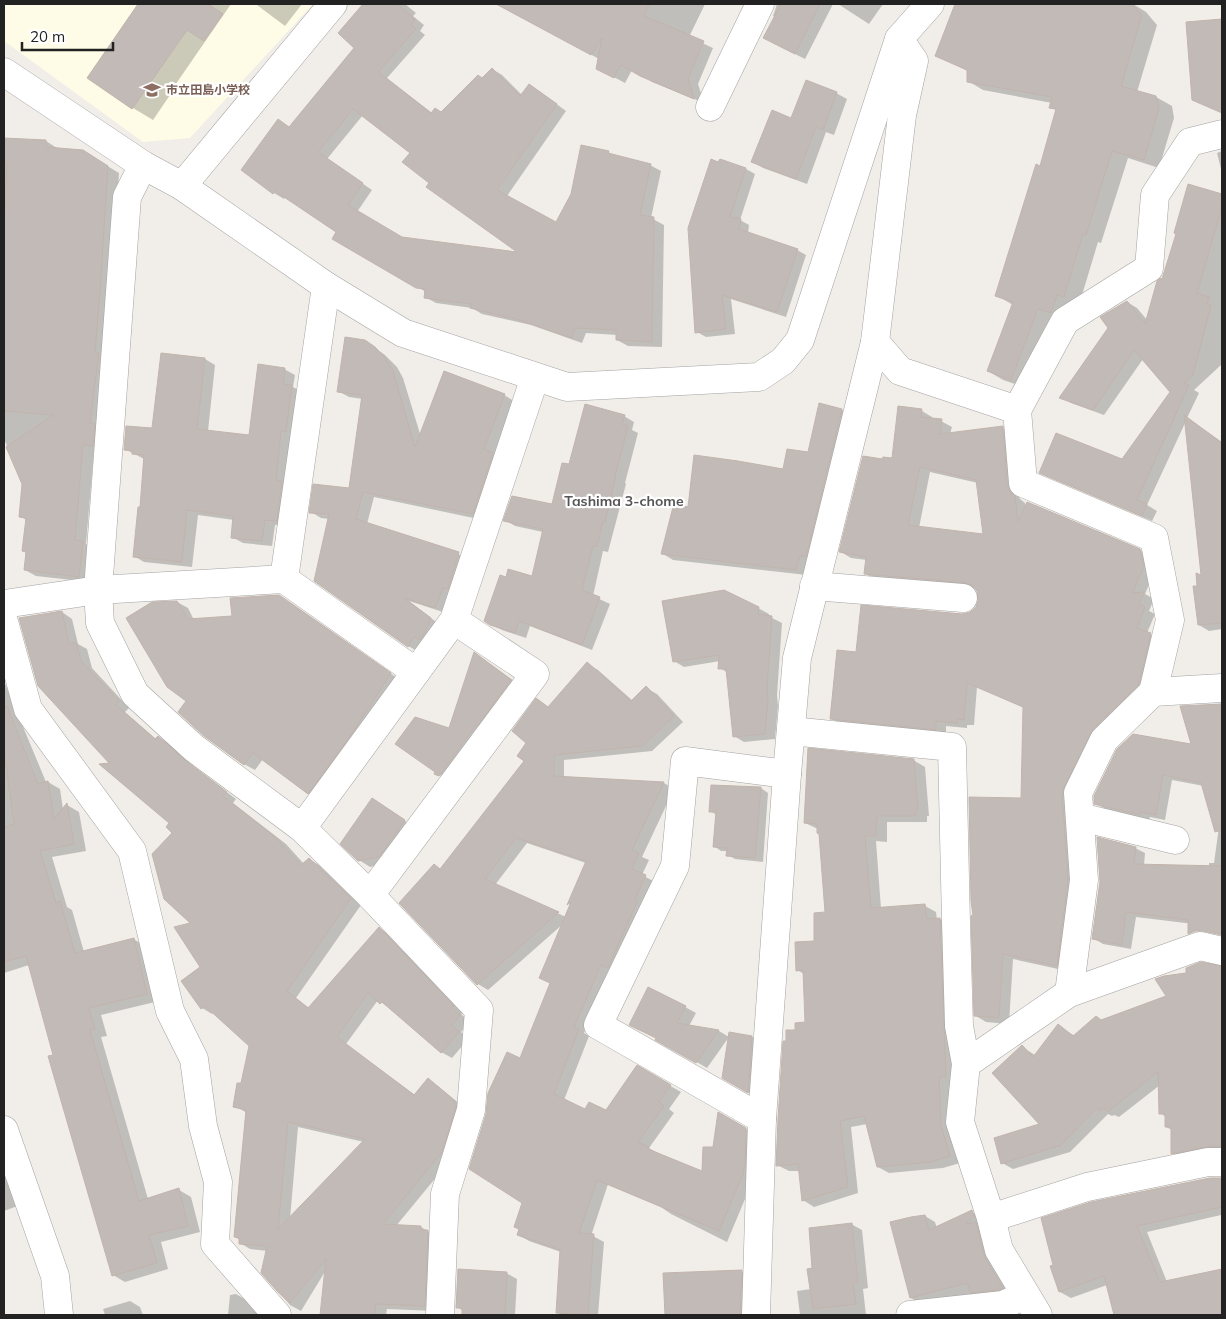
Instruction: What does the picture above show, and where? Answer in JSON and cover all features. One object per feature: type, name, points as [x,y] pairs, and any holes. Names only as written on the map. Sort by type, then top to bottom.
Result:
[{"type":"street","points":[[182,186],[333,4]]},
{"type":"street","points":[[710,107],[760,4]]},
{"type":"street","points":[[4,72],[142,165],[182,186],[326,286],[403,333],[567,387],[759,377],[783,361],[800,340],[899,39],[930,4]]},
{"type":"street","points":[[756,1315],[762,1119],[797,658],[875,342],[902,115],[914,61],[899,39]]},
{"type":"street","points":[[1069,994],[1084,880],[1078,793],[1104,740],[1153,692],[1170,620],[1154,538],[1023,483],[1016,410],[1065,321],[1149,268],[1155,195],[1190,142],[1222,134]]},
{"type":"street","points":[[142,165],[127,197],[98,590],[100,623],[135,694],[194,748],[302,828],[370,895],[479,1010],[471,1110],[445,1194],[440,1315]]},
{"type":"street","points":[[284,579],[326,286]]},
{"type":"street","points":[[875,342],[900,371],[1016,410]]},
{"type":"street","points":[[302,828],[454,620],[535,377]]},
{"type":"street","points":[[4,604],[98,590],[284,579],[416,672]]},
{"type":"street","points":[[814,586],[963,598]]},
{"type":"street","points":[[370,895],[535,674],[454,620]]},
{"type":"street","points":[[4,622],[28,709],[132,851],[170,1011],[194,1058],[203,1126],[218,1182],[215,1244],[277,1315]]},
{"type":"street","points":[[1153,692],[1222,688]]},
{"type":"street","points":[[791,731],[952,747],[959,1026],[966,1064],[960,1122],[991,1218],[999,1250],[1032,1305]]},
{"type":"street","points":[[762,1119],[598,1025],[675,866],[686,762],[787,774]]},
{"type":"street","points":[[1080,817],[1175,840]]},
{"type":"street","points":[[966,1064],[1069,994],[1200,946],[1222,951]]},
{"type":"street","points":[[4,1130],[55,1276],[59,1315]]},
{"type":"street","points":[[991,1218],[1087,1187],[1208,1162],[1222,1162]]},
{"type":"street","points":[[926,1314],[1003,1305],[1032,1305]]},
{"type":"shaded area","name":"市立田島小学校","points":[[4,4],[313,4],[190,138],[143,142],[4,41]]},
{"type":"building","points":[[138,4],[208,4],[223,14],[204,41],[187,30],[132,109],[87,78]]},
{"type":"building","points":[[363,4],[397,4],[415,19],[411,25],[416,29],[378,72],[431,113],[435,108],[441,112],[478,75],[482,78],[492,68],[520,96],[529,84],[557,104],[497,190],[556,222],[571,194],[581,145],[609,151],[608,153],[651,164],[640,215],[654,217],[652,342],[616,340],[616,330],[575,328],[572,338],[519,320],[470,308],[471,304],[424,298],[425,289],[416,288],[332,239],[336,232],[275,191],[273,194],[241,170],[278,119],[289,127],[354,48],[338,33]],"holes":[[[353,109],[410,153],[402,162],[429,183],[426,187],[517,252],[402,237],[348,205],[363,183],[318,152]]]},
{"type":"building","points":[[496,4],[649,4],[644,16],[704,41],[688,78],[694,99],[640,76],[621,65],[614,78],[596,69],[602,38],[591,55]]},
{"type":"building","points":[[781,4],[820,4],[795,54],[763,38]]},
{"type":"building","points":[[955,4],[1132,4],[1142,15],[1121,86],[1156,96],[1159,108],[1144,160],[1112,151],[1086,235],[1083,234],[1064,297],[1057,295],[1051,313],[1038,309],[1011,380],[987,371],[1013,302],[995,296],[1036,164],[1040,166],[1056,109],[1049,108],[1052,97],[967,82],[967,70],[935,56]]},
{"type":"building","points":[[1222,19],[1222,113],[1192,100],[1186,22]]},
{"type":"building","points":[[806,80],[837,92],[823,130],[816,127],[796,179],[751,162],[772,110],[791,118]]},
{"type":"building","points":[[4,138],[46,140],[46,147],[83,150],[108,166],[95,352],[99,353],[90,423],[95,424],[93,446],[83,445],[75,540],[83,541],[79,577],[24,570],[26,552],[22,551],[26,518],[19,517],[22,484],[6,447],[53,415],[4,411],[4,231],[7,162],[4,162]]},
{"type":"building","points":[[711,159],[718,162],[720,159],[746,168],[730,217],[741,219],[739,229],[798,249],[777,312],[722,295],[726,329],[695,333],[688,228]]},
{"type":"building","points":[[1188,184],[1222,194],[1222,207],[1197,293],[1209,297],[1207,304],[1211,305],[1193,375],[1184,383],[1189,385],[1137,500],[1147,504],[1142,516],[1039,473],[1056,433],[1122,459],[1170,392],[1134,350],[1093,410],[1059,398],[1108,328],[1100,317],[1127,301],[1145,324],[1157,281],[1160,278],[1162,279],[1176,234],[1174,233]]},
{"type":"building","points":[[345,337],[365,340],[375,347],[386,359],[393,371],[415,447],[444,371],[505,394],[484,449],[493,453],[473,514],[363,492],[356,519],[459,552],[448,589],[443,588],[435,608],[404,598],[431,618],[420,640],[414,637],[408,647],[314,581],[329,514],[309,513],[313,484],[349,488],[362,395],[337,392]]},
{"type":"building","points":[[161,353],[205,358],[197,429],[249,435],[258,364],[285,368],[283,384],[292,385],[286,432],[281,431],[276,480],[282,481],[277,521],[265,520],[262,541],[231,538],[233,516],[187,510],[182,562],[133,557],[138,507],[140,507],[144,455],[132,454],[132,451],[124,450],[126,426],[152,428]]},
{"type":"building","points":[[819,403],[842,409],[806,557],[800,556],[796,570],[661,554],[673,507],[681,509],[681,505],[688,507],[694,455],[783,469],[787,449],[808,452]]},
{"type":"building","points":[[585,404],[625,415],[622,424],[628,426],[605,522],[603,521],[597,547],[593,546],[582,590],[600,597],[582,645],[519,621],[515,633],[490,625],[484,621],[500,575],[506,577],[508,569],[532,576],[543,529],[503,521],[512,496],[552,504],[562,463],[569,464]]},
{"type":"building","points":[[898,406],[922,409],[921,417],[942,419],[940,434],[1003,426],[1007,484],[1010,492],[1015,496],[1018,522],[1027,502],[1140,549],[1144,567],[1132,593],[1144,592],[1139,604],[1145,607],[1137,628],[1151,633],[1139,684],[1093,729],[1062,794],[1068,880],[1057,966],[1003,954],[999,1018],[974,1016],[969,797],[1021,798],[1023,707],[967,683],[964,720],[957,719],[957,723],[936,721],[936,730],[830,719],[837,650],[856,652],[861,605],[962,614],[970,612],[976,607],[978,600],[977,591],[972,585],[965,583],[864,574],[866,557],[839,552],[863,456],[882,459],[883,457],[892,458]],"holes":[[[920,467],[976,480],[983,534],[908,525]]]},
{"type":"building","points":[[1184,415],[1222,443],[1222,623],[1198,625],[1193,586],[1197,586],[1196,573],[1201,575]]},
{"type":"building","points":[[724,590],[759,607],[758,614],[772,616],[765,734],[733,737],[726,669],[718,669],[719,655],[673,662],[662,601]]},
{"type":"building","points":[[279,595],[391,673],[349,738],[308,794],[253,753],[244,765],[204,736],[178,712],[186,701],[167,687],[126,618],[152,602],[177,601],[188,619],[232,616],[230,598]]},
{"type":"building","points":[[62,611],[69,644],[76,642],[81,661],[119,701],[116,705],[155,739],[158,736],[185,760],[227,792],[223,796],[275,837],[301,865],[309,858],[351,898],[287,991],[308,1008],[379,927],[454,1006],[452,1008],[460,1015],[452,1025],[459,1032],[441,1053],[382,1002],[380,1004],[368,993],[337,1037],[414,1095],[428,1078],[456,1102],[442,1152],[383,1224],[421,1226],[421,1230],[428,1230],[425,1306],[376,1304],[375,1315],[320,1315],[326,1259],[290,1303],[261,1273],[267,1246],[239,1244],[239,1238],[234,1237],[246,1110],[233,1107],[237,1083],[241,1083],[249,1046],[205,1006],[201,1009],[181,981],[200,967],[174,927],[190,923],[164,899],[152,854],[172,833],[166,827],[169,823],[99,764],[109,763],[38,686],[19,618]],"holes":[[[288,1122],[365,1139],[278,1229]]]},
{"type":"building","points":[[474,652],[511,680],[439,776],[395,744],[415,717],[449,728]]},
{"type":"building","points":[[587,662],[631,701],[646,686],[674,716],[642,746],[554,755],[554,776],[664,782],[632,850],[639,853],[632,869],[646,875],[635,899],[638,900],[608,968],[601,965],[574,1027],[579,1029],[554,1094],[585,1109],[589,1102],[606,1110],[637,1065],[671,1085],[659,1102],[664,1106],[638,1142],[649,1147],[648,1149],[702,1171],[703,1147],[713,1147],[718,1112],[746,1128],[745,1168],[719,1231],[597,1180],[579,1233],[594,1234],[588,1315],[556,1313],[560,1250],[517,1235],[519,1229],[514,1227],[522,1203],[469,1169],[486,1114],[488,1093],[507,1052],[520,1058],[550,983],[539,978],[586,861],[516,838],[485,879],[559,912],[477,985],[399,903],[434,864],[440,869],[524,761],[517,756],[526,743],[512,731],[536,698],[548,707]]},
{"type":"building","points":[[1222,704],[1222,830],[1215,832],[1201,783],[1163,775],[1156,815],[1140,812],[1140,815],[1094,804],[1094,796],[1117,749],[1133,734],[1191,744],[1180,706]]},
{"type":"building","points":[[7,706],[38,784],[48,781],[54,819],[67,803],[74,844],[40,851],[56,903],[60,901],[75,953],[134,938],[147,994],[89,1008],[95,1029],[90,1030],[139,1201],[179,1188],[188,1226],[149,1235],[157,1263],[112,1276],[48,1056],[53,1055],[26,956],[4,962],[4,827],[14,824],[4,750],[4,707]]},
{"type":"building","points":[[808,748],[914,759],[918,810],[916,810],[916,816],[877,816],[876,836],[865,836],[871,908],[925,904],[927,919],[940,918],[946,1077],[939,1077],[941,1125],[950,1156],[931,1162],[877,1167],[864,1116],[840,1121],[848,1187],[802,1201],[798,1164],[776,1166],[783,1041],[786,1041],[786,1030],[795,1030],[795,1023],[805,1022],[803,970],[796,971],[795,942],[814,941],[814,913],[825,912],[817,824],[804,823]]},
{"type":"building","points":[[711,785],[761,787],[755,858],[726,856],[727,848],[713,847],[716,812],[709,812]]},
{"type":"building","points":[[372,798],[405,820],[379,857],[358,861],[340,844]]},
{"type":"building","points":[[1097,837],[1136,847],[1134,864],[1222,866],[1222,935],[1203,931],[1195,931],[1188,934],[1188,920],[1126,912],[1122,945],[1092,939],[1100,882]]},
{"type":"building","points":[[1201,962],[1222,966],[1222,1146],[1205,1147],[1171,1154],[1171,1127],[1165,1127],[1165,1114],[1159,1114],[1158,1072],[1107,1112],[1104,1108],[1100,1111],[1098,1107],[1059,1147],[1001,1164],[994,1138],[1039,1124],[992,1073],[1022,1045],[1033,1057],[1058,1024],[1073,1036],[1096,1016],[1101,1020],[1166,996],[1155,979],[1186,973],[1186,968]]},
{"type":"building","points":[[648,987],[686,1006],[677,1023],[719,1030],[696,1063],[655,1040],[656,1038],[629,1025]]},
{"type":"building","points":[[729,1032],[752,1036],[748,1093],[722,1078]]},
{"type":"building","points":[[1210,1178],[1222,1178],[1222,1207],[1137,1226],[1160,1282],[1222,1269],[1222,1315],[1114,1315],[1104,1276],[1059,1292],[1050,1266],[1053,1265],[1041,1218],[1091,1202]]},
{"type":"building","points":[[972,1210],[974,1216],[966,1224],[976,1222],[985,1258],[1003,1288],[971,1293],[967,1283],[910,1298],[890,1222],[925,1215],[929,1230]]},
{"type":"building","points":[[852,1223],[858,1283],[853,1283],[856,1304],[813,1309],[807,1269],[812,1268],[809,1228]]},
{"type":"building","points":[[458,1269],[507,1272],[505,1315],[462,1315],[462,1308],[456,1308]]},
{"type":"building","points":[[742,1270],[740,1315],[665,1315],[663,1273]]},
{"type":"place","name":"市立田島小学校","points":[[152,90]]},
{"type":"district","name":"Tashima 3-chome","points":[[624,501]]}]
